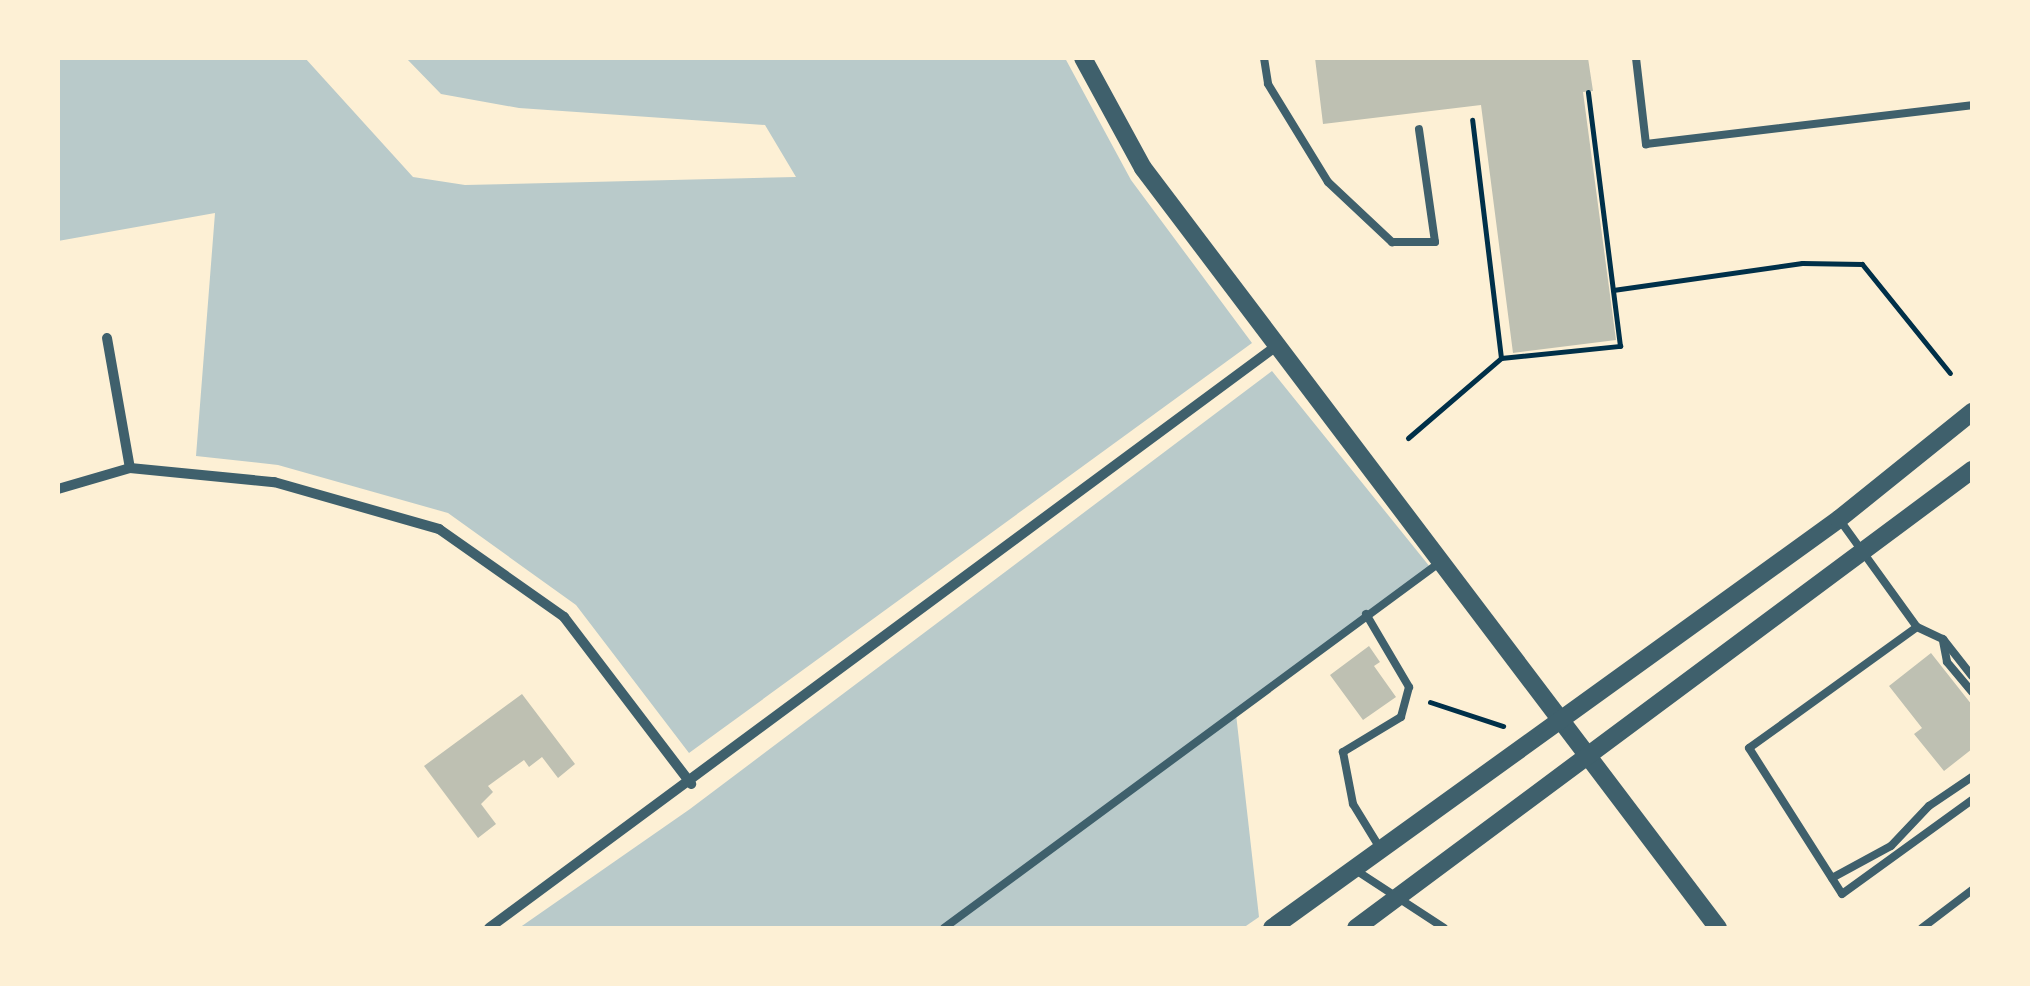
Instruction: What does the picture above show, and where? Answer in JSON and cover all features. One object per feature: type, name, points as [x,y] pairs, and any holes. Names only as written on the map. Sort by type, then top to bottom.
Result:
[{"type":"street","points":[[1083,58],[1142,168],[1275,347],[1445,559],[1718,928]]},
{"type":"street","points":[[107,338],[130,468]]},
{"type":"street","points":[[489,928],[691,784],[1275,347]]},
{"type":"street","points":[[1272,928],[1560,716],[1839,519],[1972,412]]},
{"type":"street","points":[[58,489],[130,468],[274,482],[439,528],[564,617],[691,784]]},
{"type":"street","points":[[1356,928],[1587,754],[1866,553],[1972,470]]},
{"type":"lane","points":[[1264,58],[1268,84],[1328,182],[1392,242],[1436,242],[1420,129]]},
{"type":"lane","points":[[1636,58],[1646,144],[1972,105]]},
{"type":"lane","points":[[1839,519],[1918,627],[1943,638],[1972,676]]},
{"type":"lane","points":[[944,928],[1445,559]]},
{"type":"lane","points":[[1366,614],[1409,687],[1401,718],[1344,752],[1353,804],[1380,848]]},
{"type":"lane","points":[[1918,627],[1749,748],[1842,894],[1972,800]]},
{"type":"lane","points":[[1943,638],[1947,662],[1972,692]]},
{"type":"lane","points":[[1832,878],[1891,846],[1929,806],[1972,778]]},
{"type":"lane","points":[[1354,868],[1444,928]]},
{"type":"lane","points":[[1922,928],[1972,890]]},
{"type":"path","points":[[1408,438],[1501,358],[1620,346],[1588,92]]},
{"type":"path","points":[[1472,120],[1501,358]]},
{"type":"path","points":[[1613,290],[1802,263],[1862,264],[1950,373]]},
{"type":"path","points":[[1430,702],[1503,726]]},
{"type":"shaded area","points":[[58,58],[305,58],[413,177],[465,185],[796,177],[765,125],[519,108],[441,94],[406,58],[1065,58],[1131,180],[1252,343],[689,753],[576,605],[448,513],[278,465],[196,456],[215,213],[58,241]]},
{"type":"shaded area","points":[[1272,371],[1430,567],[1236,714],[1259,917],[1243,928],[519,928],[690,809]]},
{"type":"building","points":[[1315,58],[1588,58],[1593,91],[1583,92],[1616,340],[1513,353],[1481,105],[1323,124]]},
{"type":"building","points":[[1369,646],[1380,662],[1374,666],[1396,697],[1363,720],[1330,675]]},
{"type":"building","points":[[1931,653],[1972,705],[1972,749],[1944,771],[1914,734],[1922,728],[1889,686]]},
{"type":"building","points":[[522,694],[575,764],[558,778],[542,757],[529,767],[524,760],[488,786],[493,792],[481,804],[496,824],[478,838],[424,766]]}]
